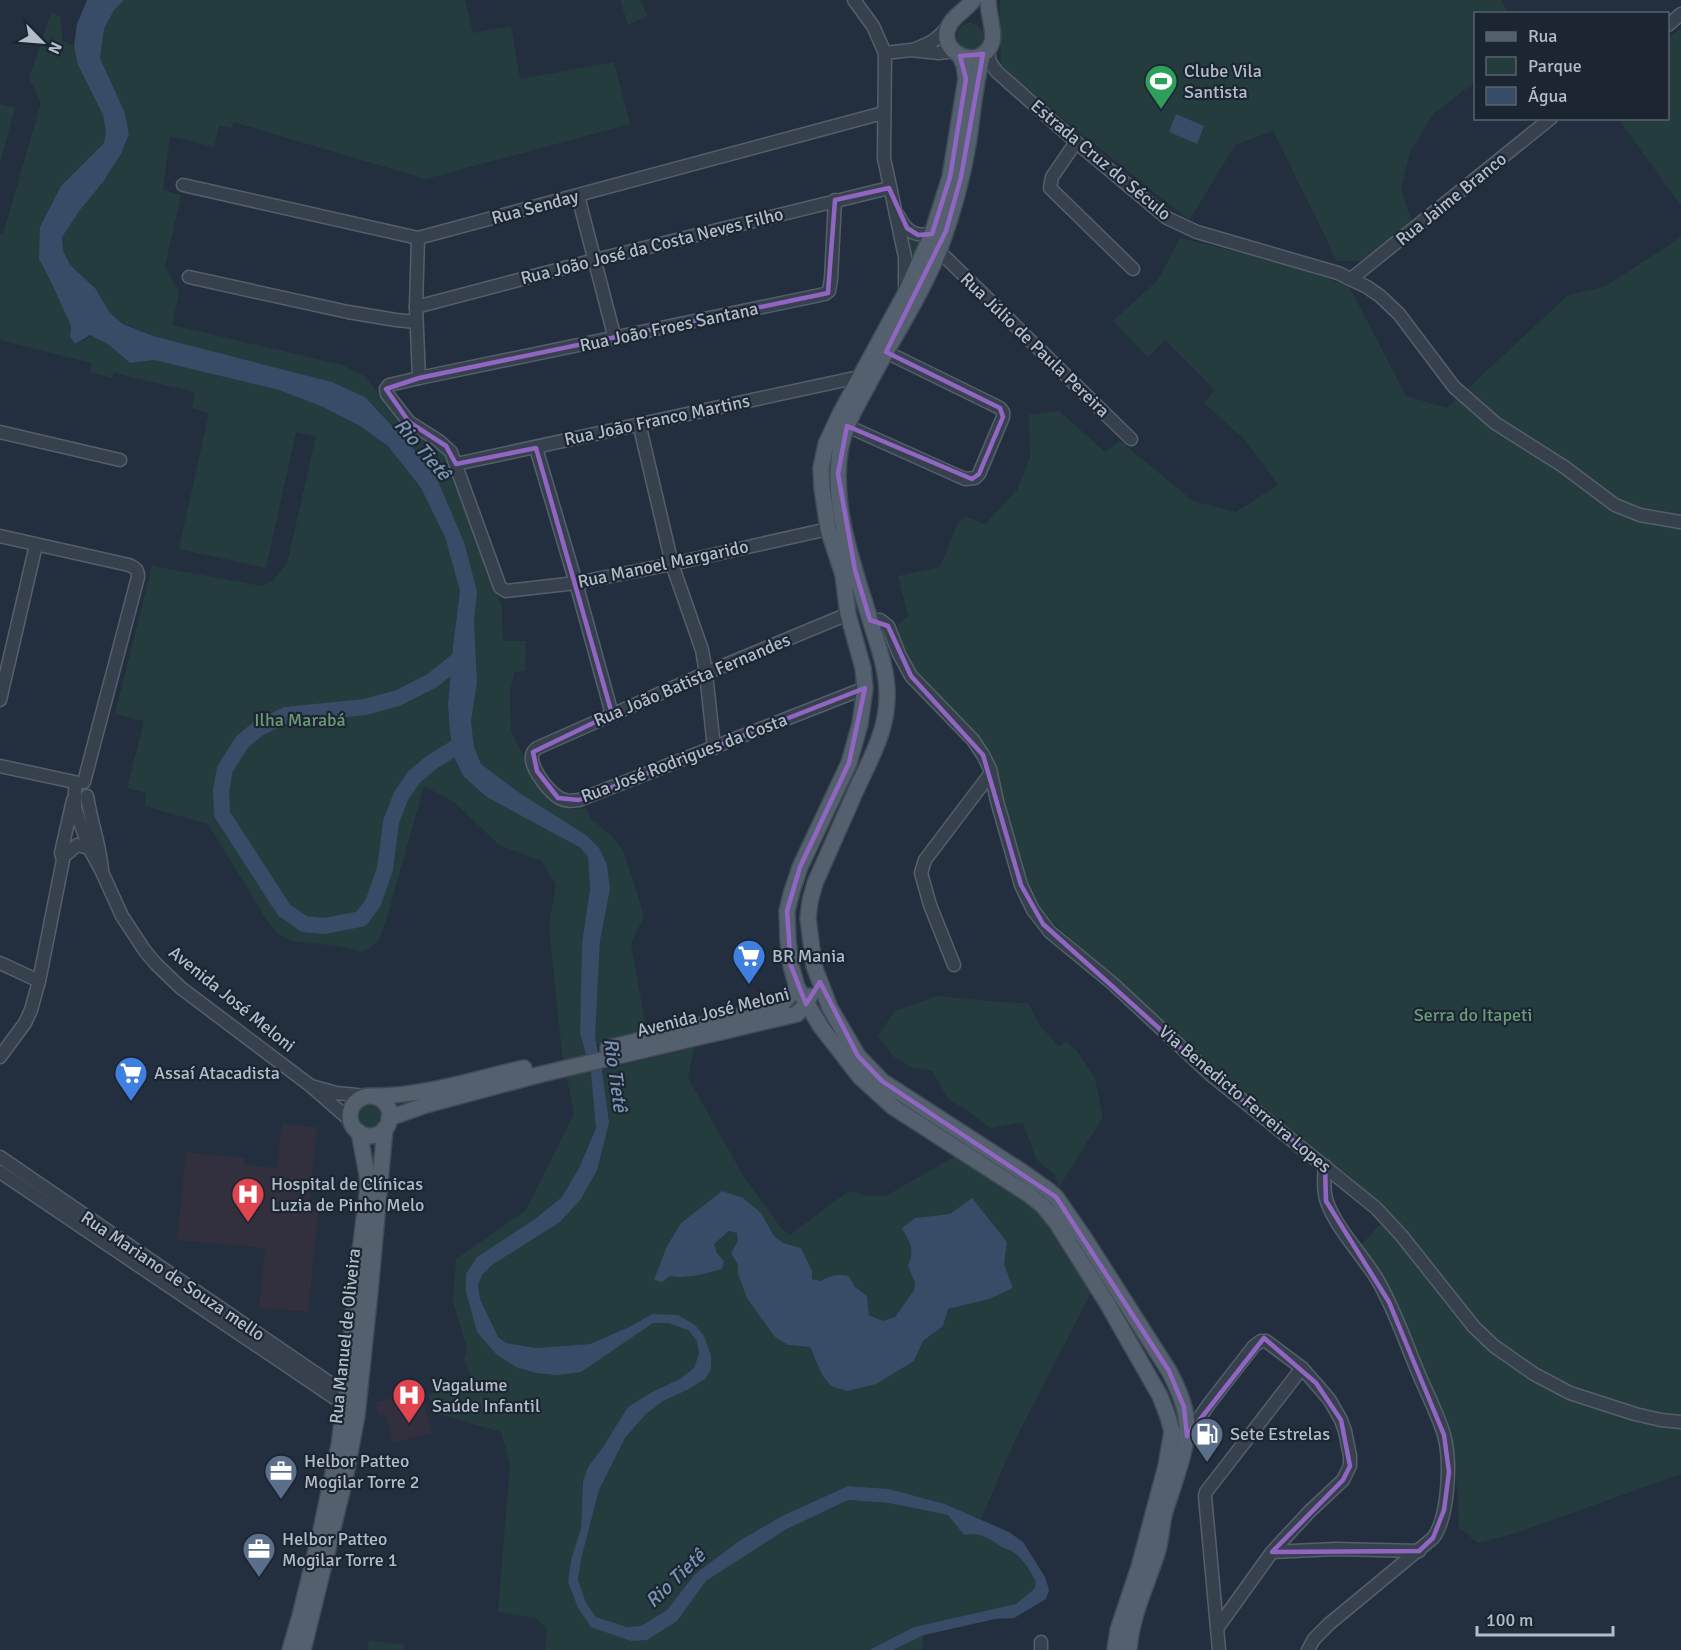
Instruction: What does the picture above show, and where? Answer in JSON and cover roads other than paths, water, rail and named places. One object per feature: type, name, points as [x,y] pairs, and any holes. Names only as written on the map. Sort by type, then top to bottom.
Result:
[{"type":"main road","points":[[973,0],[954,20],[948,39],[964,65],[966,79],[950,177],[932,234],[905,294],[859,377],[826,444],[821,468],[828,529],[843,575],[848,614],[863,668],[865,688],[860,724],[849,763],[800,867],[792,891],[787,911],[788,940],[791,966],[797,987],[806,1004],[848,1063],[893,1107],[1043,1206],[1056,1222],[1107,1303],[1160,1396],[1172,1431],[1168,1458],[1139,1567],[1118,1630],[1115,1650]]},
{"type":"main road","points":[[988,0],[993,37],[976,79],[961,177],[946,231],[939,251],[911,309],[847,426],[840,450],[838,474],[842,516],[855,570],[884,667],[887,699],[879,738],[815,883],[808,918],[809,935],[814,966],[830,1008],[858,1056],[882,1081],[1024,1173],[1056,1197],[1086,1239],[1169,1371],[1180,1393],[1188,1425],[1187,1436],[1165,1508],[1158,1550],[1130,1635],[1129,1650]]},
{"type":"main road","points":[[954,20],[966,12],[980,14],[990,24]]},
{"type":"main road","points":[[957,54],[972,58],[985,52]]},
{"type":"main road","name":"Avenida José Meloni","points":[[370,1096],[398,1095],[542,1069],[796,1014],[806,1004],[818,977]]},
{"type":"main road","name":"Avenida José Meloni","points":[[619,1051],[780,1006],[797,987]]},
{"type":"main road","name":"Avenida José Meloni","points":[[387,1123],[426,1105],[542,1069]]},
{"type":"main road","points":[[370,1096],[384,1102],[387,1107],[387,1123],[376,1135],[370,1136],[355,1126],[352,1108],[356,1102],[370,1096]]},
{"type":"main road","name":"Rua Manuel de Oliveira","points":[[303,1650],[352,1444],[387,1123]]},
{"type":"main road","name":"Rua Manuel de Oliveira","points":[[290,1650],[334,1472],[346,1400],[357,1276],[368,1194],[367,1174],[355,1126]]},
{"type":"street","points":[[854,0],[873,26],[885,53],[884,158],[904,257],[905,294]]},
{"type":"street","points":[[1669,24],[1681,14]]},
{"type":"street","points":[[885,53],[911,50],[934,42],[954,20]]},
{"type":"street","points":[[911,50],[957,54]]},
{"type":"street","name":"Estrada Cruz do Século","points":[[985,52],[997,72],[1167,218],[1208,236],[1352,279],[1380,296],[1399,315],[1454,387],[1495,423],[1563,466],[1615,505],[1640,514],[1681,522]]},
{"type":"street","name":"Rua Senday","points":[[183,185],[418,238],[884,113]]},
{"type":"street","name":"Rua Jaime Branco","points":[[1352,279],[1549,120]]},
{"type":"street","points":[[1076,142],[1052,177],[1050,188],[1132,269]]},
{"type":"street","name":"Rua João José da Costa Neves Filho","points":[[416,307],[595,260],[889,188]]},
{"type":"street","points":[[578,196],[615,339]]},
{"type":"street","name":"Rua João Froes Santana","points":[[456,464],[446,446],[409,422],[387,394],[386,389],[389,385],[828,293],[831,279],[835,200]]},
{"type":"street","points":[[894,209],[910,231],[918,235],[932,234]]},
{"type":"street","points":[[418,238],[416,322],[419,378]]},
{"type":"street","name":"Rua Júlio de Paula Pereira","points":[[939,251],[1131,439]]},
{"type":"street","points":[[189,276],[348,312],[416,322]]},
{"type":"street","points":[[847,426],[965,478],[975,478],[979,474],[1004,417],[1000,408],[886,352]]},
{"type":"street","name":"Rua João Franco Martins","points":[[456,464],[859,377]]},
{"type":"street","points":[[639,423],[672,564],[702,650],[714,748]]},
{"type":"street","points":[[0,432],[120,460]]},
{"type":"street","points":[[536,448],[612,714]]},
{"type":"street","name":"Rua Manoel Margarido","points":[[456,464],[500,586],[509,592],[576,583],[828,529]]},
{"type":"street","points":[[0,536],[129,565],[138,571],[61,853],[66,857]]},
{"type":"street","points":[[0,700],[36,544]]},
{"type":"street","name":"Rua João Batista Fernandes","points":[[537,748],[706,673],[848,614]]},
{"type":"street","name":"Via Benedicto Ferreira Lopes","points":[[870,620],[880,620],[888,626],[911,676],[973,740],[983,755],[991,773],[1021,885],[1029,903],[1050,932],[1112,983],[1211,1075],[1376,1208],[1392,1224],[1474,1327],[1494,1346],[1534,1374],[1570,1393],[1635,1414],[1681,1422]]},
{"type":"street","name":"Rua José Rodrigues da Costa","points":[[537,748],[533,752],[532,761],[546,786],[564,801],[579,800],[865,688]]},
{"type":"street","points":[[0,766],[52,778],[79,789]]},
{"type":"street","points":[[954,965],[930,905],[921,873],[925,860],[991,773]]},
{"type":"street","points":[[79,789],[75,808],[85,820],[101,853],[102,872]]},
{"type":"street","points":[[85,820],[89,848],[102,872]]},
{"type":"street","points":[[0,1057],[31,1011],[66,857],[74,831],[85,820]]},
{"type":"street","points":[[66,857],[77,844],[89,848]]},
{"type":"street","name":"Avenida José Meloni","points":[[102,872],[122,916],[135,938],[156,964],[181,988],[311,1086],[355,1126]]},
{"type":"street","points":[[0,963],[39,981]]},
{"type":"street","name":"Avenida José Meloni","points":[[311,1086],[336,1093],[370,1096]]},
{"type":"street","name":"Rua Mariano de Souza mello","points":[[0,1157],[346,1400]]},
{"type":"street","points":[[1308,1650],[1314,1639],[1329,1624],[1419,1551],[1437,1532],[1444,1510],[1449,1465],[1444,1435],[1389,1302],[1377,1279],[1326,1201],[1324,1166]]},
{"type":"street","name":"Rua Mariano de Souza mello","points":[[0,1172],[346,1400]]},
{"type":"street","points":[[1187,1436],[1254,1346],[1261,1341],[1269,1342],[1302,1368],[1329,1399],[1341,1420],[1350,1456],[1350,1466],[1343,1480],[1272,1552],[1218,1627]]},
{"type":"street","points":[[1219,1650],[1206,1492],[1302,1368]]},
{"type":"street","points":[[1272,1552],[1335,1549],[1419,1551]]},
{"type":"water","points":[[87,0],[124,0],[114,10],[104,29],[100,58],[125,113],[129,134],[121,154],[103,182],[62,237],[63,250],[70,265],[95,288],[110,313],[123,324],[153,336],[332,382],[365,397],[433,470],[464,542],[477,592],[474,621],[477,682],[471,722],[474,747],[481,764],[521,794],[586,835],[599,848],[607,865],[610,889],[600,941],[595,1038],[609,1122],[597,1170],[581,1199],[560,1222],[492,1265],[482,1275],[478,1285],[480,1299],[498,1337],[506,1343],[535,1348],[590,1344],[652,1314],[678,1315],[695,1325],[704,1336],[711,1356],[711,1370],[705,1379],[663,1401],[645,1415],[625,1438],[599,1490],[581,1559],[578,1580],[586,1603],[596,1617],[627,1627],[641,1626],[667,1610],[695,1574],[739,1541],[782,1516],[848,1486],[889,1489],[945,1504],[1009,1532],[1023,1542],[1045,1577],[1049,1590],[1046,1599],[1014,1618],[995,1619],[924,1635],[893,1650],[869,1650],[914,1627],[1016,1604],[1034,1589],[1036,1582],[1023,1562],[1013,1552],[983,1536],[964,1535],[948,1515],[889,1503],[848,1500],[785,1530],[706,1581],[677,1621],[647,1640],[631,1641],[591,1627],[578,1608],[568,1582],[571,1560],[581,1528],[583,1482],[588,1467],[628,1407],[680,1379],[694,1368],[699,1354],[697,1341],[688,1330],[668,1323],[653,1323],[581,1372],[558,1375],[536,1373],[516,1367],[496,1354],[477,1332],[466,1292],[466,1274],[477,1257],[535,1219],[562,1197],[579,1168],[596,1128],[591,1073],[580,1033],[582,943],[590,889],[588,857],[581,848],[487,797],[463,776],[455,759],[448,705],[460,591],[445,537],[421,488],[388,446],[360,426],[323,407],[279,390],[154,360],[130,363],[108,344],[90,335],[75,344],[70,337],[71,326],[39,259],[40,227],[61,186],[104,143],[106,131],[103,115],[78,65],[74,46],[77,24]]},
{"type":"water","points":[[1176,114],[1204,126],[1197,144],[1169,132]]},
{"type":"water","points":[[722,1191],[743,1198],[761,1213],[774,1236],[783,1243],[801,1248],[812,1271],[812,1279],[821,1281],[827,1277],[849,1276],[854,1286],[867,1296],[869,1315],[883,1321],[895,1317],[914,1290],[915,1283],[908,1266],[911,1247],[902,1228],[915,1218],[950,1214],[972,1198],[1007,1242],[1004,1264],[1013,1288],[989,1299],[948,1309],[943,1326],[923,1341],[914,1361],[876,1384],[847,1391],[831,1386],[822,1375],[810,1347],[788,1345],[775,1337],[747,1298],[738,1274],[738,1265],[731,1253],[738,1241],[737,1233],[729,1231],[714,1244],[717,1253],[724,1261],[722,1269],[690,1276],[670,1276],[662,1282],[654,1280],[667,1246],[681,1223]]},
{"type":"waterway","points":[[458,746],[432,762],[414,777],[401,796],[391,822],[385,869],[373,903],[361,919],[324,926],[304,924],[284,910],[222,814],[221,791],[225,769],[242,742],[259,728],[286,715],[365,707],[398,698],[433,680],[459,659]]},
{"type":"place","name":"Clube Vila Santista","points":[[1161,110]]},
{"type":"place","name":"BR Mania","points":[[749,985]]},
{"type":"place","name":"Assaí Atacadista","points":[[131,1102]]},
{"type":"place","name":"Hospital de Clínicas Luzia de Pinho Melo","points":[[248,1223]]},
{"type":"place","name":"Vagalume Saúde Infantil","points":[[409,1424]]},
{"type":"place","name":"Sete Estrelas","points":[[1207,1463]]},
{"type":"place","name":"Helbor Patteo Mogilar Torre 2","points":[[281,1500]]},
{"type":"place","name":"Helbor Patteo Mogilar Torre 1","points":[[259,1578]]},
{"type":"water label","name":"Rio Tietê","points":[[423,449]]},
{"type":"water label","name":"Rio Tietê","points":[[616,1075]]},
{"type":"water label","name":"Rio Tietê","points":[[675,1578]]},
{"type":"park label","name":"Ilha Marabá","points":[[300,720]]},
{"type":"park label","name":"Serra do Itapeti","points":[[1473,1015]]}]
